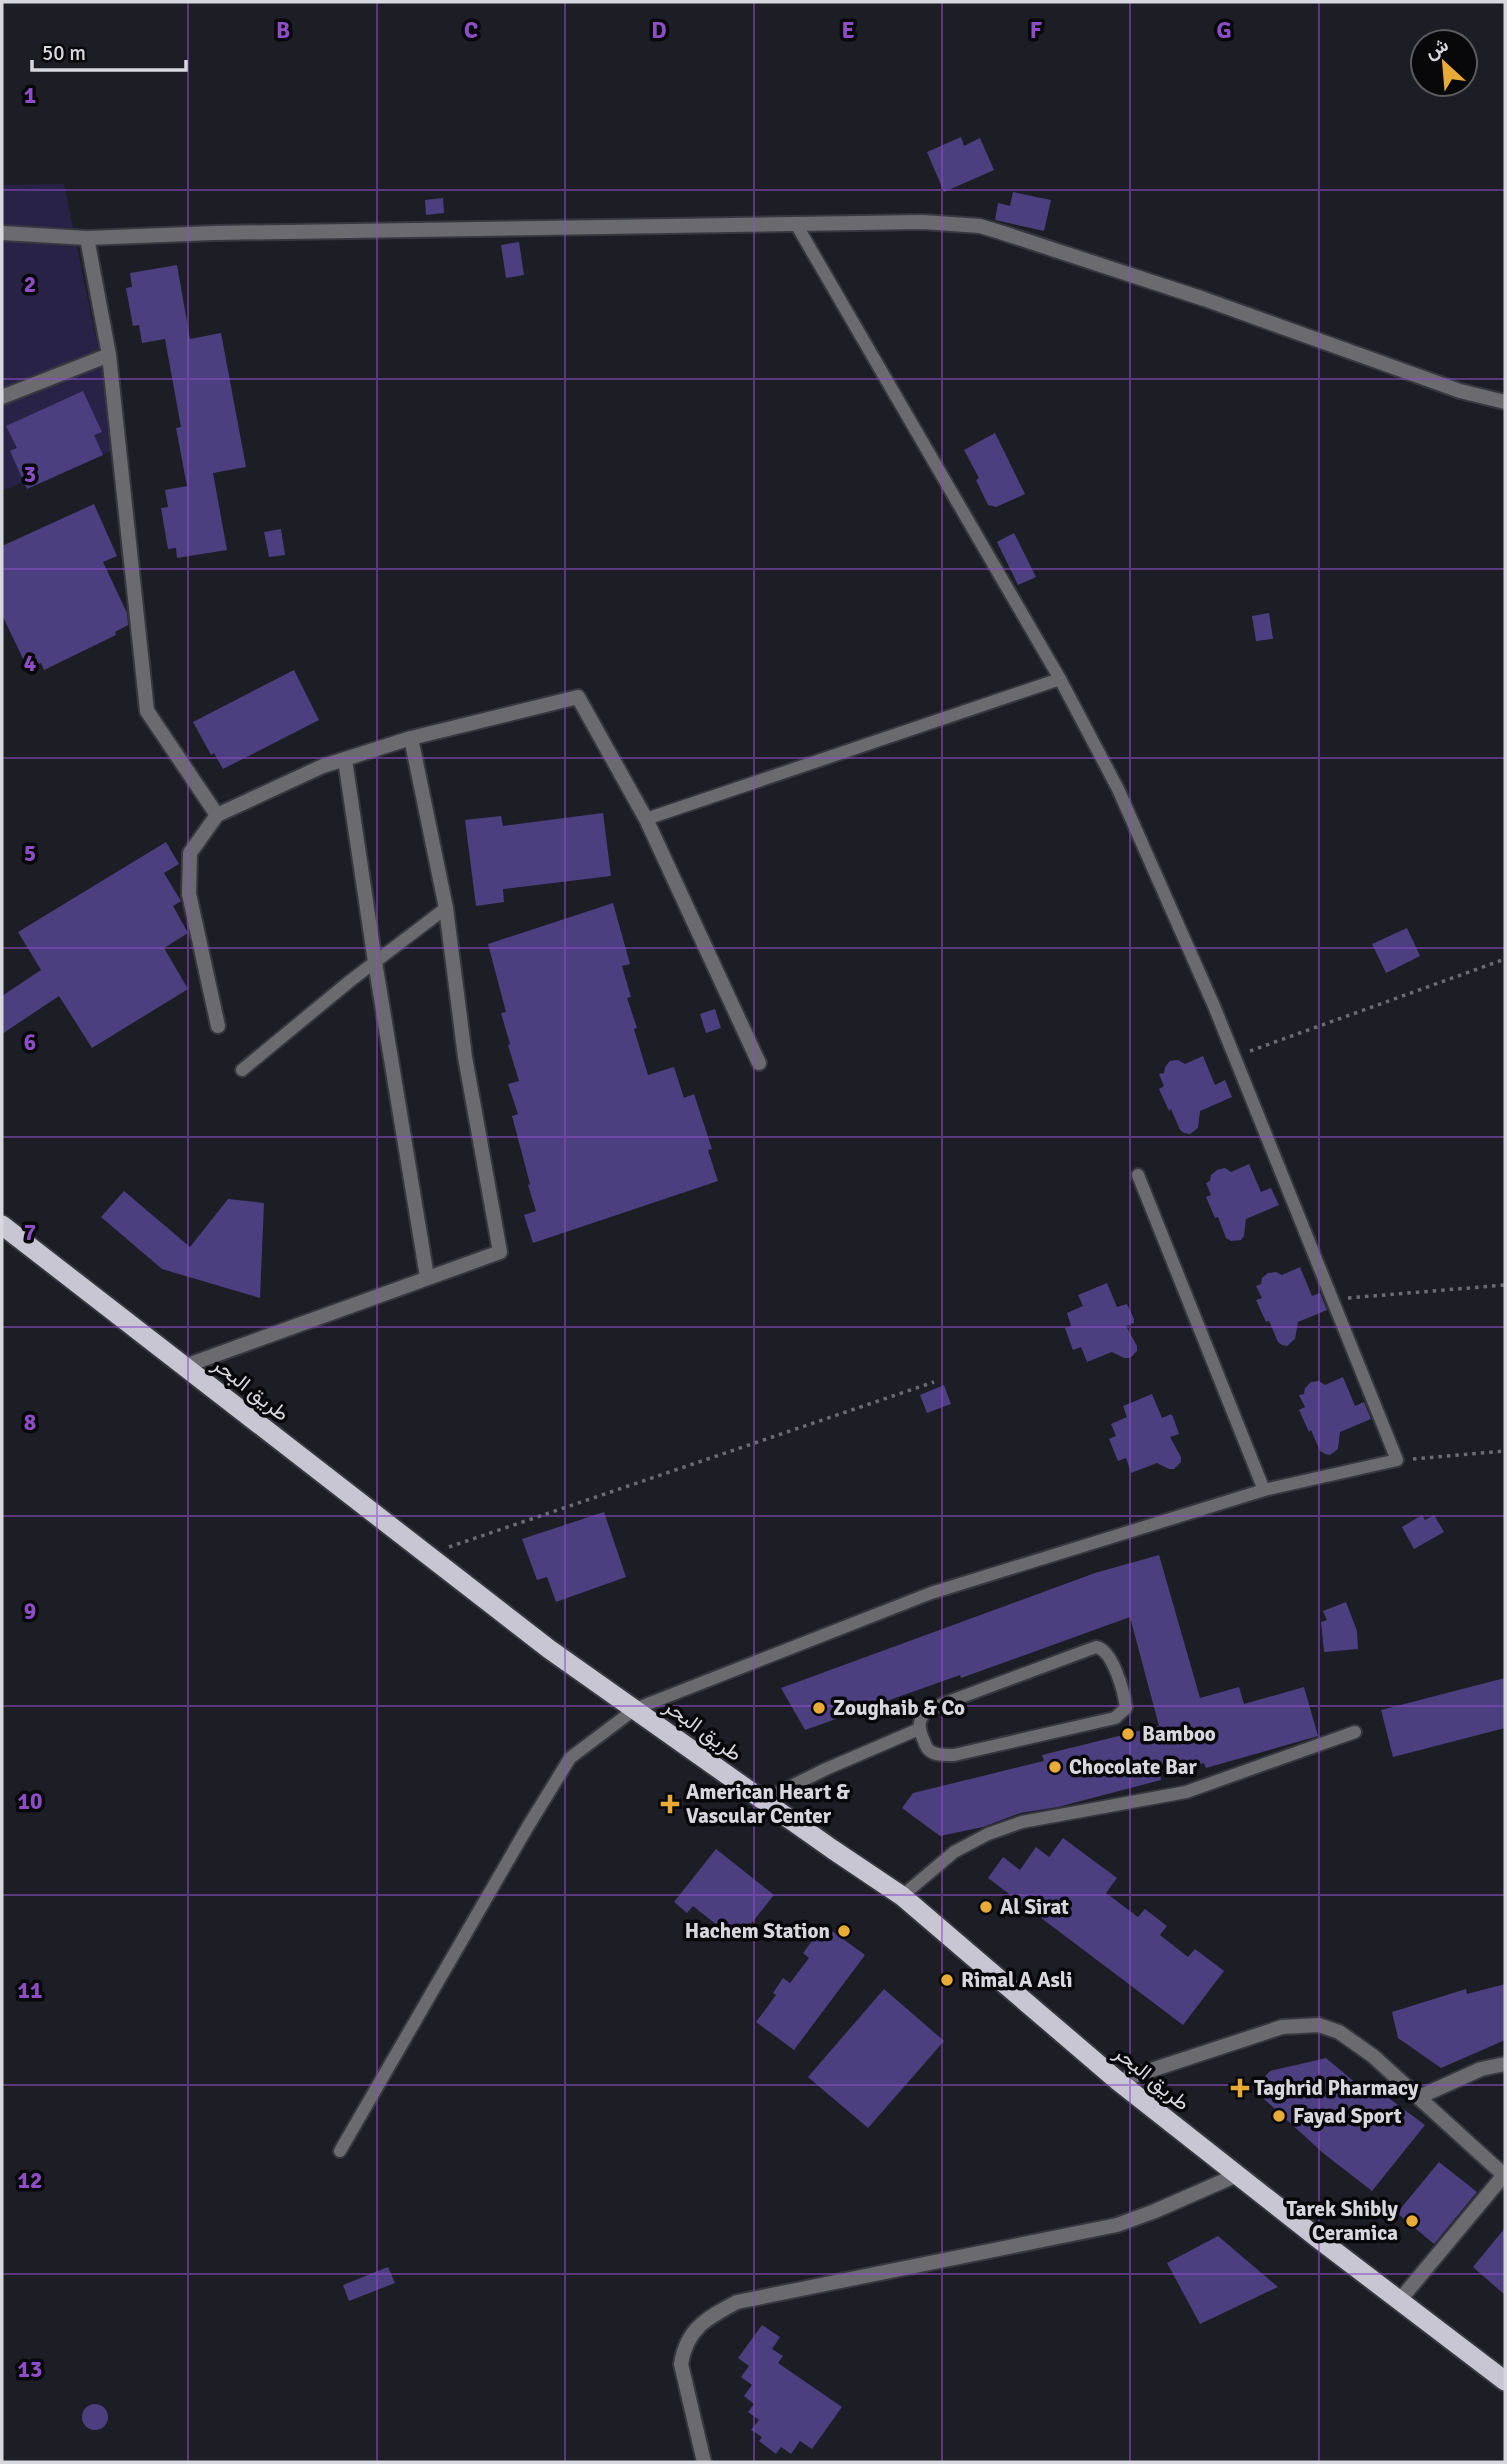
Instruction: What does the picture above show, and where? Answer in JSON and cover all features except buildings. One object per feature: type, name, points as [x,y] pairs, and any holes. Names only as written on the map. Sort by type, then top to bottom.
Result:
[{"type":"highway","name":"طريق البحر","points":[[2,1225],[550,1649],[902,1896],[1118,2081],[1505,2381]]},
{"type":"street","points":[[2,233],[87,238],[227,233],[923,222],[980,226],[1204,299],[1460,391],[1505,402]]},
{"type":"street","points":[[87,238],[109,355],[147,711],[217,815]]},
{"type":"street","points":[[2,397],[109,355]]},
{"type":"street","points":[[218,1026],[189,894],[190,853],[217,815],[323,766],[411,738],[578,697],[646,819],[759,1063]]},
{"type":"street","points":[[185,1366],[500,1252],[464,1057],[446,908],[411,738]]},
{"type":"street","points":[[345,760],[427,1277]]},
{"type":"street","points":[[1118,2081],[1282,2026],[1319,2025],[1339,2032],[1350,2040],[1419,2097],[1504,2175],[1399,2301]]},
{"type":"street","points":[[1419,2097],[1481,2069],[1505,2063]]},
{"type":"street","points":[[704,2462],[681,2364],[684,2348],[696,2328],[737,2302],[1117,2225],[1237,2175]]},
{"type":"lane","points":[[340,2151],[570,1758],[635,1709],[931,1593],[1264,1490],[1397,1460],[1234,1057],[1118,789],[1060,679],[796,224]]},
{"type":"lane","points":[[646,819],[1060,679]]},
{"type":"lane","points":[[242,1070],[446,908]]},
{"type":"lane","points":[[1138,1175],[1264,1490]]},
{"type":"lane","points":[[1096,1647],[1110,1657],[1126,1708],[1115,1718],[954,1755],[941,1755],[930,1751],[919,1729],[920,1720],[929,1709],[1096,1647]]},
{"type":"lane","points":[[763,1800],[826,1769],[919,1729]]},
{"type":"lane","points":[[902,1896],[954,1852],[988,1834],[1022,1822],[1186,1792],[1355,1732]]},
{"type":"path","points":[[1234,1057],[1505,959]]},
{"type":"path","points":[[1332,1299],[1505,1285]]},
{"type":"path","points":[[427,1553],[473,1541],[934,1382]]},
{"type":"path","points":[[1397,1460],[1505,1451]]},
{"type":"shaded area","points":[[64,184],[119,449],[2,490],[2,185]]},
{"type":"place","name":"Zoughaib & Co","points":[[819,1708]]},
{"type":"place","name":"Bamboo","points":[[1128,1734]]},
{"type":"place","name":"Chocolate Bar","points":[[1055,1767]]},
{"type":"place","name":"American Heart & Vascular Center","points":[[670,1804]]},
{"type":"place","name":"Al Sirat","points":[[986,1907]]},
{"type":"place","name":"Hachem Station","points":[[844,1931]]},
{"type":"place","name":"Rimal A Asli","points":[[947,1980]]},
{"type":"place","name":"Taghrid Pharmacy","points":[[1240,2088]]},
{"type":"place","name":"Fayad Sport","points":[[1279,2116]]},
{"type":"place","name":"Tarek Shibly Ceramica","points":[[1412,2221]]}]
